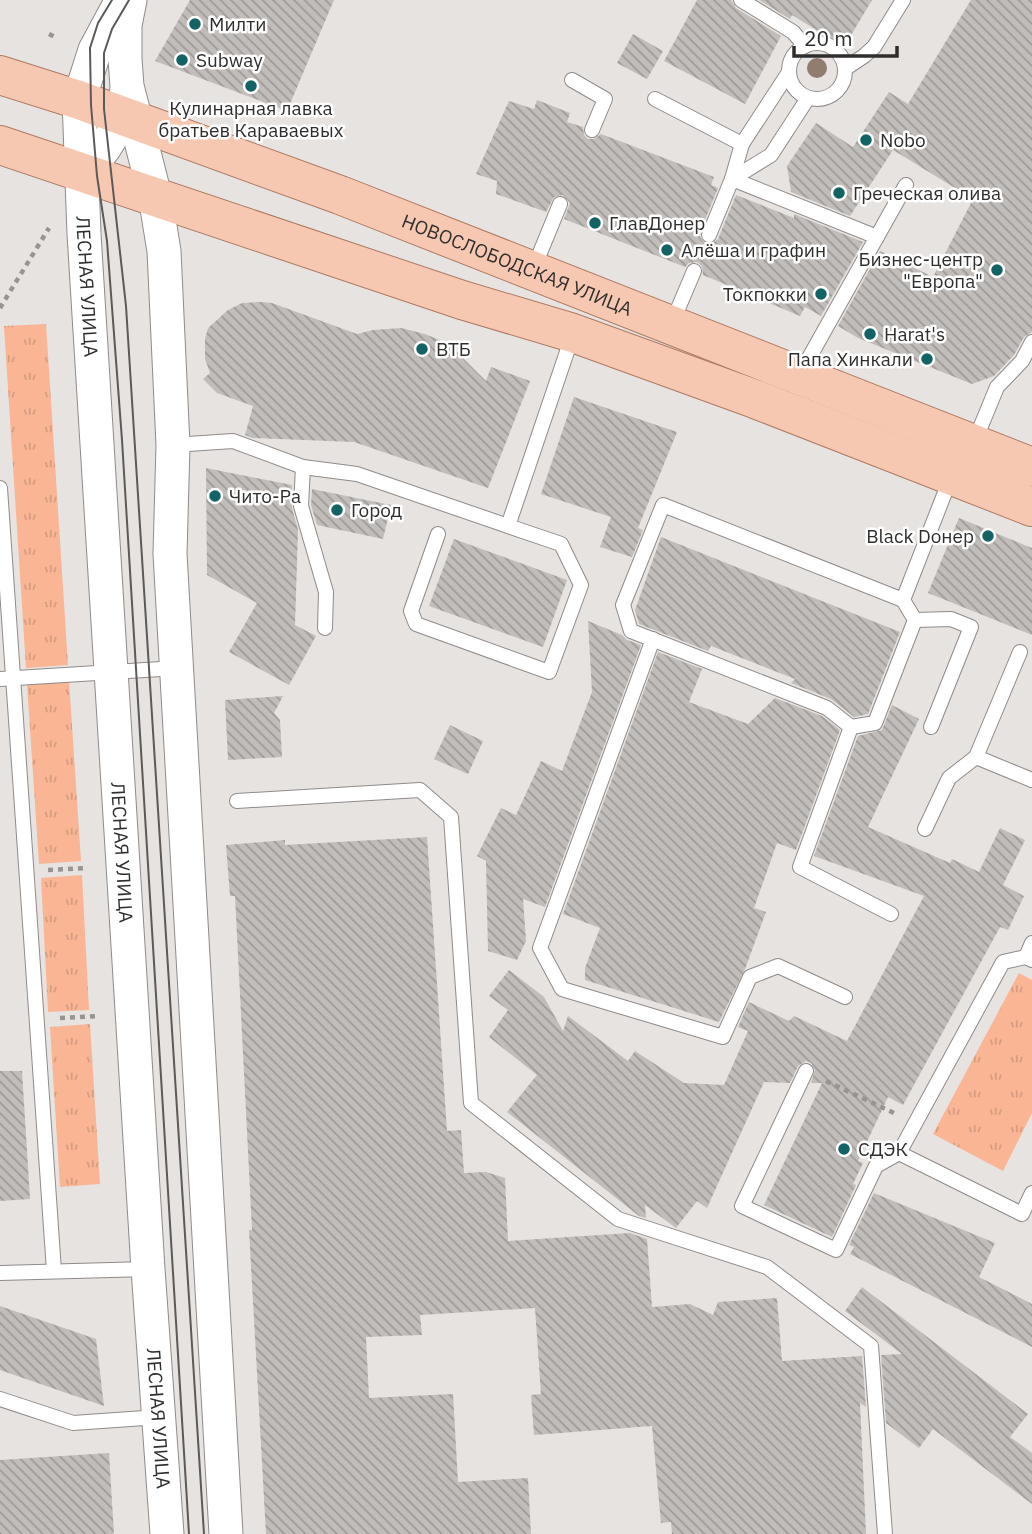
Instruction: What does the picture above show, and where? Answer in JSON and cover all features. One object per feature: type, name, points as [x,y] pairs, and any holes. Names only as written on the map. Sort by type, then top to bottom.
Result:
[{"type":"main road","name":"НОВОСЛОБОДСКАЯ УЛИЦА","points":[[0,75],[79,100],[129,108],[340,195],[1032,467]]},
{"type":"main road","points":[[0,145],[450,296],[573,333],[755,399],[1032,507]]},
{"type":"street","points":[[79,100],[95,50],[121,0]]},
{"type":"street","points":[[130,0],[125,24],[129,108],[155,196],[164,251],[173,445],[170,554],[226,1534]]},
{"type":"street","name":"ЛЕСНАЯ УЛИЦА","points":[[79,100],[111,672],[167,1534]]},
{"type":"street","points":[[82,171],[103,150],[129,108]]},
{"type":"lane","points":[[741,0],[793,32],[804,46]]},
{"type":"lane","points":[[846,68],[874,47],[903,0]]},
{"type":"lane","points":[[815,43],[826,44],[835,49],[843,58],[846,68],[845,79],[839,89],[820,100],[808,98],[794,88],[789,72],[790,61],[796,52],[815,43]]},
{"type":"lane","points":[[709,235],[732,179],[742,144],[789,72]]},
{"type":"lane","points":[[572,80],[605,99],[592,130]]},
{"type":"lane","points":[[732,179],[771,155],[808,98]]},
{"type":"lane","points":[[655,99],[742,144]]},
{"type":"lane","points":[[732,179],[877,237]]},
{"type":"lane","points":[[800,375],[906,185]]},
{"type":"lane","points":[[533,270],[560,204]]},
{"type":"lane","points":[[672,325],[694,271]]},
{"type":"lane","points":[[508,526],[573,333]]},
{"type":"lane","points":[[974,444],[997,387],[1022,361],[1032,342]]},
{"type":"lane","points":[[173,445],[233,441],[303,467],[356,474],[561,544],[581,585],[549,672],[416,624],[411,611],[438,534]]},
{"type":"lane","points":[[303,467],[301,506],[326,592],[325,628]]},
{"type":"lane","points":[[903,600],[952,475]]},
{"type":"lane","points":[[0,488],[7,678],[54,1271]]},
{"type":"lane","points":[[663,505],[903,600],[915,620],[875,723],[852,727],[827,708],[631,631],[623,605],[663,505]]},
{"type":"lane","points":[[915,620],[951,619],[971,627],[931,727]]},
{"type":"lane","points":[[653,639],[540,948],[545,958],[562,989],[723,1037],[750,977],[778,966],[845,997]]},
{"type":"lane","points":[[925,829],[949,778],[976,757],[1020,652]]},
{"type":"lane","points":[[7,678],[177,668]]},
{"type":"lane","points":[[852,727],[800,867],[891,914]]},
{"type":"lane","points":[[976,757],[1032,780]]},
{"type":"lane","points":[[237,801],[420,790],[451,817],[471,1103],[618,1219],[767,1267],[871,1346],[885,1534]]},
{"type":"lane","points":[[806,1072],[742,1206],[836,1250],[876,1166],[900,1153],[1003,962],[1029,958],[1032,943]]},
{"type":"lane","points":[[900,1153],[1022,1214],[1032,1193]]},
{"type":"lane","points":[[0,1273],[148,1269]]},
{"type":"lane","points":[[0,1399],[73,1423],[160,1417]]},
{"type":"path","points":[[49,34],[55,37]]},
{"type":"path","points":[[0,308],[48,228]]},
{"type":"path","points":[[806,1072],[916,1123]]},
{"type":"green space","points":[[46,324],[68,665],[26,668],[4,326]]},
{"type":"green space","points":[[69,681],[81,861],[39,864],[27,684]]},
{"type":"green space","points":[[82,875],[89,1010],[48,1012],[41,878]]},
{"type":"green space","points":[[1019,973],[1032,980],[1032,1113],[1003,1171],[933,1134]]},
{"type":"green space","points":[[90,1024],[100,1184],[60,1187],[50,1027]]},
{"type":"building","points":[[190,0],[334,0],[287,111],[155,61]]},
{"type":"building","points":[[697,0],[731,0],[736,8],[781,36],[745,104],[664,61]]},
{"type":"building","points":[[759,0],[872,0],[844,47],[792,15],[790,19]]},
{"type":"building","points":[[971,0],[1032,0],[1032,332],[1024,337],[1014,355],[994,376],[972,384],[858,338],[838,326],[880,251],[933,277],[973,199],[893,150],[850,216],[791,192],[787,166],[816,123],[853,147],[889,92],[908,104]]},
{"type":"building","points":[[633,34],[663,51],[647,79],[617,63]]},
{"type":"building","points":[[537,100],[570,113],[567,122],[583,127],[584,135],[588,139],[594,139],[601,134],[714,177],[711,185],[718,188],[700,232],[705,244],[711,244],[718,239],[736,195],[794,218],[794,214],[863,242],[821,316],[805,307],[800,316],[703,275],[702,266],[697,262],[689,263],[685,267],[564,219],[570,203],[563,195],[554,197],[546,212],[496,194],[497,181],[476,174],[509,101],[534,109]]},
{"type":"building","points":[[242,303],[272,303],[357,334],[401,328],[425,334],[449,344],[486,381],[491,367],[530,381],[488,488],[354,442],[252,438],[245,435],[253,406],[217,393],[203,379],[210,373],[205,359],[205,339],[208,328],[228,310]]},
{"type":"building","points":[[574,397],[677,432],[638,528],[643,530],[632,557],[600,547],[611,517],[541,494]]},
{"type":"building","points":[[206,468],[292,485],[292,508],[298,530],[295,625],[316,636],[289,685],[229,652],[257,603],[207,575]]},
{"type":"building","points":[[312,489],[391,505],[383,539],[317,525],[311,505]]},
{"type":"building","points":[[959,518],[1032,548],[1032,635],[928,593]]},
{"type":"building","points":[[661,537],[900,632],[868,714],[854,717],[831,699],[791,683],[795,679],[711,646],[708,651],[639,624],[635,610]]},
{"type":"building","points":[[454,539],[567,580],[543,647],[429,606]]},
{"type":"building","points":[[588,621],[641,645],[545,907],[523,899],[526,941],[517,960],[488,951],[486,861],[477,856],[501,808],[516,815],[541,761],[562,771],[592,692]]},
{"type":"building","points":[[658,652],[702,669],[689,702],[748,724],[775,698],[822,716],[840,730],[796,850],[777,843],[754,908],[766,912],[745,969],[719,1022],[585,980],[585,968],[600,928],[563,914]]},
{"type":"building","points":[[283,696],[274,713],[280,720],[282,757],[228,760],[225,700]]},
{"type":"building","points":[[892,705],[919,719],[868,827],[950,863],[952,859],[979,872],[1000,828],[1025,840],[1003,885],[1024,896],[1008,930],[1000,927],[903,1105],[888,1097],[858,1161],[863,1163],[853,1184],[856,1185],[832,1237],[764,1205],[822,1083],[811,1083],[815,1070],[811,1063],[806,1061],[798,1066],[790,1083],[764,1082],[707,1208],[697,1201],[676,1228],[645,1205],[646,1218],[639,1216],[507,1112],[537,1075],[489,1037],[508,1010],[489,996],[509,970],[544,997],[563,1031],[568,1016],[628,1061],[635,1051],[684,1083],[724,1085],[748,1031],[738,1027],[749,1002],[789,1021],[794,1016],[847,1041],[924,896],[814,856],[858,736],[882,730]]},
{"type":"building","points":[[450,725],[483,741],[468,774],[434,759]]},
{"type":"building","points":[[427,837],[447,1131],[461,1130],[464,1173],[486,1172],[505,1178],[508,1241],[630,1233],[647,1239],[652,1307],[690,1304],[713,1315],[718,1302],[777,1298],[782,1361],[862,1356],[866,1407],[860,1403],[866,1534],[672,1534],[671,1522],[661,1523],[652,1426],[534,1435],[531,1395],[541,1394],[535,1308],[420,1315],[422,1335],[366,1337],[369,1398],[453,1394],[458,1482],[528,1478],[531,1534],[266,1534],[249,1230],[252,1230],[235,896],[230,896],[226,845],[285,840],[285,845]]},
{"type":"building","points":[[0,1071],[22,1071],[30,1199],[0,1201]]},
{"type":"building","points":[[874,1193],[995,1243],[979,1277],[1032,1304],[1032,1347],[850,1254],[854,1247],[849,1245]]},
{"type":"building","points":[[862,1287],[1028,1414],[1010,1437],[1032,1453],[1032,1504],[933,1429],[919,1448],[886,1423],[881,1355],[902,1354],[845,1311]]},
{"type":"building","points":[[0,1306],[96,1339],[104,1406],[0,1370]]},
{"type":"building","points":[[109,1453],[114,1534],[0,1534],[0,1460]]},
{"type":"tram line","points":[[112,0],[98,23],[90,48],[91,105],[97,176],[107,241],[122,440],[189,1534]]},
{"type":"tram line","points":[[129,0],[112,29],[104,53],[104,109],[126,306],[204,1534]]},
{"type":"place","name":"Милти","points":[[195,24]]},
{"type":"place","name":"Subway","points":[[182,60]]},
{"type":"place","name":"Кулинарная лавка братьев Караваевых","points":[[251,86]]},
{"type":"place","name":"Nobo","points":[[866,140]]},
{"type":"place","name":"Греческая олива","points":[[839,193]]},
{"type":"place","name":"ГлавДонер","points":[[595,223]]},
{"type":"place","name":"Алёша и графин","points":[[667,250]]},
{"type":"place","name":"Бизнес-центр \"Европа\"","points":[[997,270]]},
{"type":"place","name":"Токпокки","points":[[821,294]]},
{"type":"place","name":"Harat's","points":[[870,334]]},
{"type":"place","name":"ВТБ","points":[[422,349]]},
{"type":"place","name":"Папа Хинкали","points":[[927,359]]},
{"type":"place","name":"Чито-Ра","points":[[215,496]]},
{"type":"place","name":"Город","points":[[337,510]]},
{"type":"place","name":"Black Dонер","points":[[988,536]]},
{"type":"place","name":"СДЭК","points":[[844,1149]]}]
